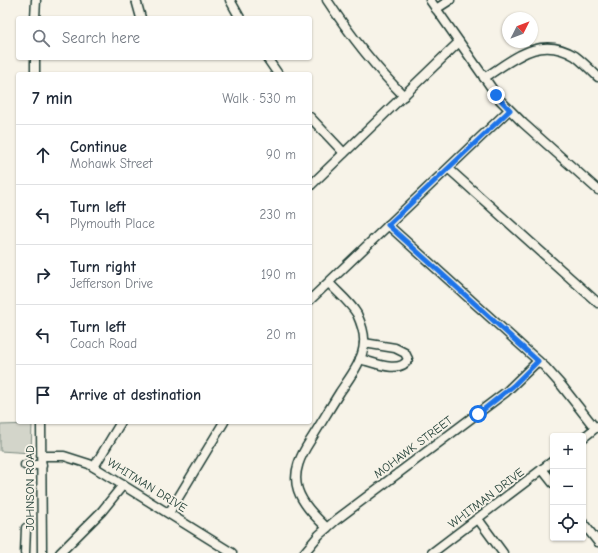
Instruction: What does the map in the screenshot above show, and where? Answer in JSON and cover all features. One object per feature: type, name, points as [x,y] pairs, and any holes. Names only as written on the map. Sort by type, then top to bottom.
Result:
[{"type":"street","points":[[35,16],[36,0]]},
{"type":"street","points":[[136,0],[140,16]]},
{"type":"street","points":[[230,0],[239,16]]},
{"type":"street","points":[[327,0],[367,56],[385,78],[404,96]]},
{"type":"street","points":[[430,0],[496,95],[510,110],[598,190]]},
{"type":"street","points":[[436,9],[450,0]]},
{"type":"street","points":[[312,184],[459,42]]},
{"type":"street","points":[[484,78],[524,52],[549,48],[560,50],[574,56],[598,77]]},
{"type":"street","points":[[35,60],[35,72]]},
{"type":"street","points":[[268,60],[277,72]]},
{"type":"street","points":[[312,298],[510,110]]},
{"type":"street","points":[[312,119],[344,153]]},
{"type":"street","points":[[449,169],[598,303]]},
{"type":"street","points":[[388,225],[538,361],[562,386],[597,427],[586,436]]},
{"type":"street","points":[[326,528],[308,508],[300,495],[296,481],[297,468],[306,448],[360,359],[364,343],[362,328],[356,313],[328,283]]},
{"type":"street","points":[[360,359],[396,368],[404,365],[408,359],[406,353],[399,349],[364,343]]},
{"type":"street","name":"MOHAWK STREET","points":[[304,553],[326,528],[506,392],[538,361]]},
{"type":"street","name":"JOHNSON ROAD","points":[[41,424],[42,553]]},
{"type":"street","points":[[94,467],[120,424]]},
{"type":"street","points":[[169,512],[223,424]]},
{"type":"street","name":"WHITMAN DRIVE","points":[[42,456],[70,458],[94,467],[169,512],[232,553]]},
{"type":"street","name":"WHITMAN DRIVE","points":[[432,553],[550,463]]},
{"type":"street","points":[[25,465],[42,465]]},
{"type":"street","points":[[542,469],[550,479]]},
{"type":"street","points":[[60,553],[102,511],[123,485]]},
{"type":"street","points":[[478,519],[503,553]]},
{"type":"street","points":[[586,527],[598,542]]},
{"type":"street","points":[[25,553],[26,528]]},
{"type":"shaded area","points":[[32,424],[31,453],[0,451],[0,425]]},
{"type":"route","points":[[478,414],[513,386],[538,361],[388,225],[510,110],[496,95]]}]
